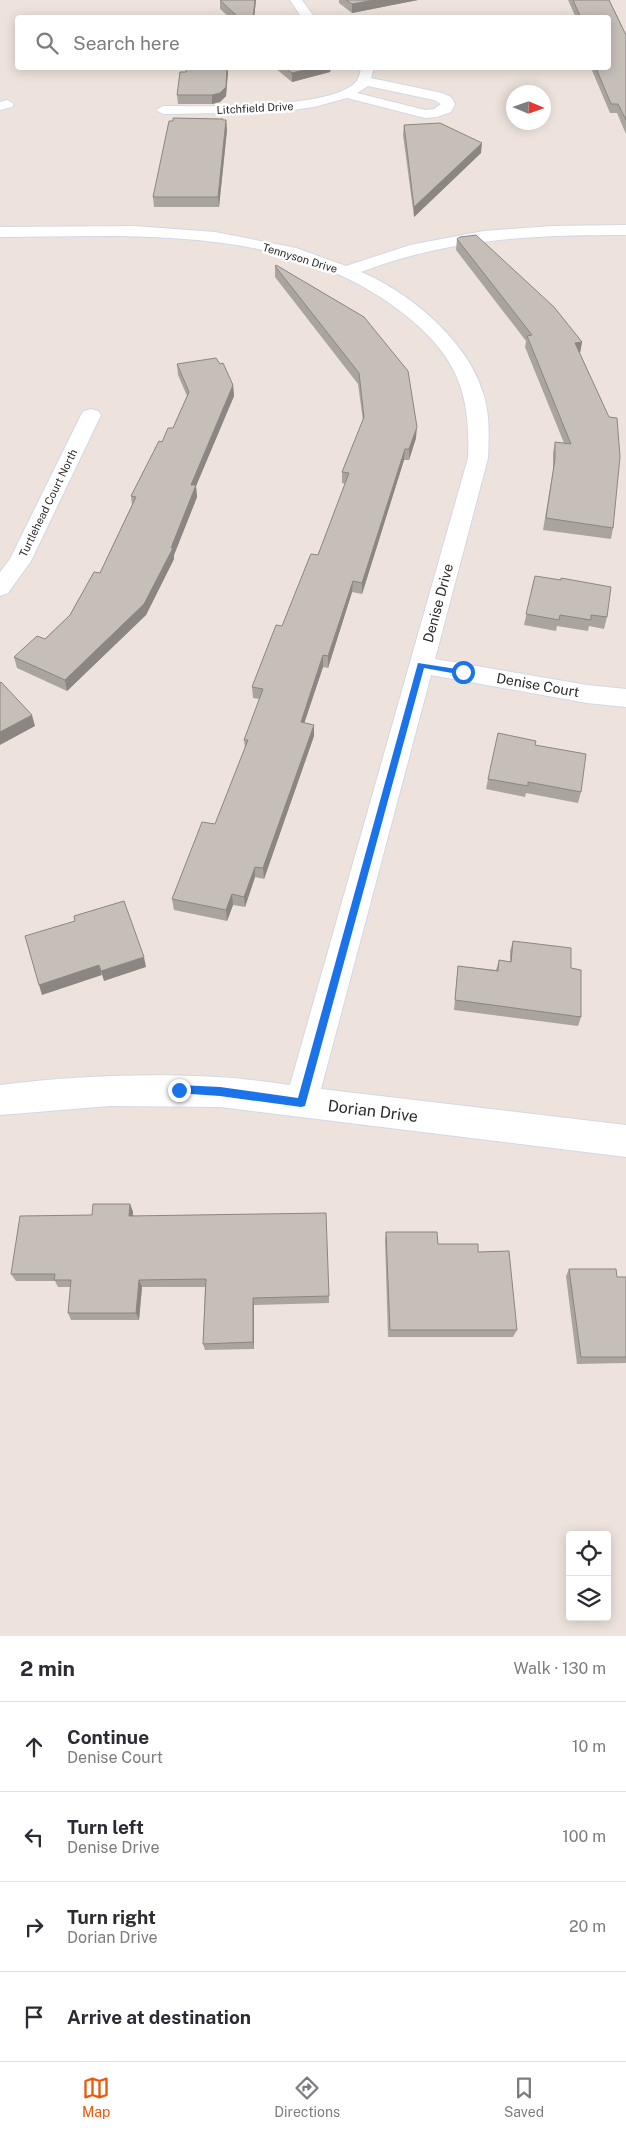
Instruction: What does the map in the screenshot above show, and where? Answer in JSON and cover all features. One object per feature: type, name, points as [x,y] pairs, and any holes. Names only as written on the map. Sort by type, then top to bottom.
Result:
[{"type":"street","points":[[296,0],[306,15]]},
{"type":"street","name":"Litchfield Drive","points":[[163,110],[276,109],[314,104],[346,94],[366,74],[405,91],[437,96],[446,100],[448,104],[446,109],[437,113],[426,114],[346,94]]},
{"type":"street","name":"Tennyson Drive","points":[[0,232],[135,232],[215,238],[262,245],[345,272],[417,246],[457,238],[524,231],[626,230]]},
{"type":"street","name":"Denise Drive","points":[[301,1103],[478,458],[480,426],[475,397],[469,380],[456,358],[423,319],[386,292],[345,272]]},
{"type":"street","name":"Turtlehead Court North","points":[[0,588],[20,561],[91,415]]},
{"type":"street","name":"Denise Court","points":[[421,665],[587,694],[626,698]]},
{"type":"street","name":"Dorian Drive","points":[[0,1100],[44,1094],[102,1090],[220,1092],[626,1141]]},
{"type":"building","points":[[220,0],[255,0],[253,15],[236,15]]},
{"type":"building","points":[[346,0],[374,0],[352,4]]},
{"type":"building","points":[[573,0],[609,0],[626,35],[626,120],[618,104],[611,104],[597,70],[611,70],[611,15],[580,15]]},
{"type":"building","points":[[186,70],[227,70],[226,87],[220,93],[212,95],[177,95],[180,72],[186,72]]},
{"type":"building","points":[[288,70],[305,70],[292,73]]},
{"type":"building","points":[[173,118],[226,120],[218,197],[153,197],[169,121],[173,121]]},
{"type":"building","points":[[440,123],[482,143],[414,207],[404,125]]},
{"type":"building","points":[[476,235],[554,307],[582,342],[575,343],[609,417],[617,418],[620,457],[613,528],[546,518],[555,459],[555,442],[571,444],[527,336],[532,335],[457,239]]},
{"type":"building","points":[[276,265],[364,317],[408,371],[417,427],[409,449],[405,449],[362,583],[353,581],[328,656],[323,655],[301,722],[314,725],[263,868],[255,867],[244,897],[232,894],[226,910],[172,899],[202,822],[215,824],[248,740],[244,740],[263,689],[252,687],[276,625],[282,626],[311,554],[318,555],[349,473],[342,472],[364,417],[359,373]]},
{"type":"building","points":[[216,358],[220,364],[223,363],[233,385],[191,485],[196,485],[171,548],[173,548],[144,604],[65,680],[14,657],[37,636],[45,639],[70,615],[94,572],[100,573],[136,497],[131,496],[159,441],[162,442],[168,428],[173,428],[189,392],[177,364]]},
{"type":"building","points":[[535,576],[561,580],[561,578],[611,587],[607,617],[591,615],[591,620],[560,615],[559,620],[526,614]]},
{"type":"building","points":[[0,683],[32,715],[0,732]]},
{"type":"building","points":[[498,733],[536,741],[535,745],[586,754],[581,792],[528,782],[528,786],[488,779]]},
{"type":"building","points":[[124,901],[144,957],[101,971],[99,965],[39,985],[25,936],[75,921],[74,916]]},
{"type":"building","points":[[513,941],[571,948],[571,968],[581,970],[581,1017],[455,1000],[458,966],[498,971],[499,960],[511,962]]},
{"type":"building","points":[[93,1204],[130,1204],[129,1216],[326,1213],[329,1296],[253,1298],[253,1342],[203,1344],[206,1279],[139,1280],[136,1313],[68,1313],[71,1280],[54,1280],[55,1274],[11,1274],[20,1216],[92,1215]]},
{"type":"building","points":[[386,1232],[437,1232],[438,1244],[478,1244],[478,1252],[509,1251],[517,1330],[390,1330]]},
{"type":"building","points":[[569,1269],[616,1269],[617,1277],[626,1277],[626,1357],[581,1357]]},
{"type":"route","points":[[179,1090],[220,1092],[301,1103],[421,665],[463,672]]}]
